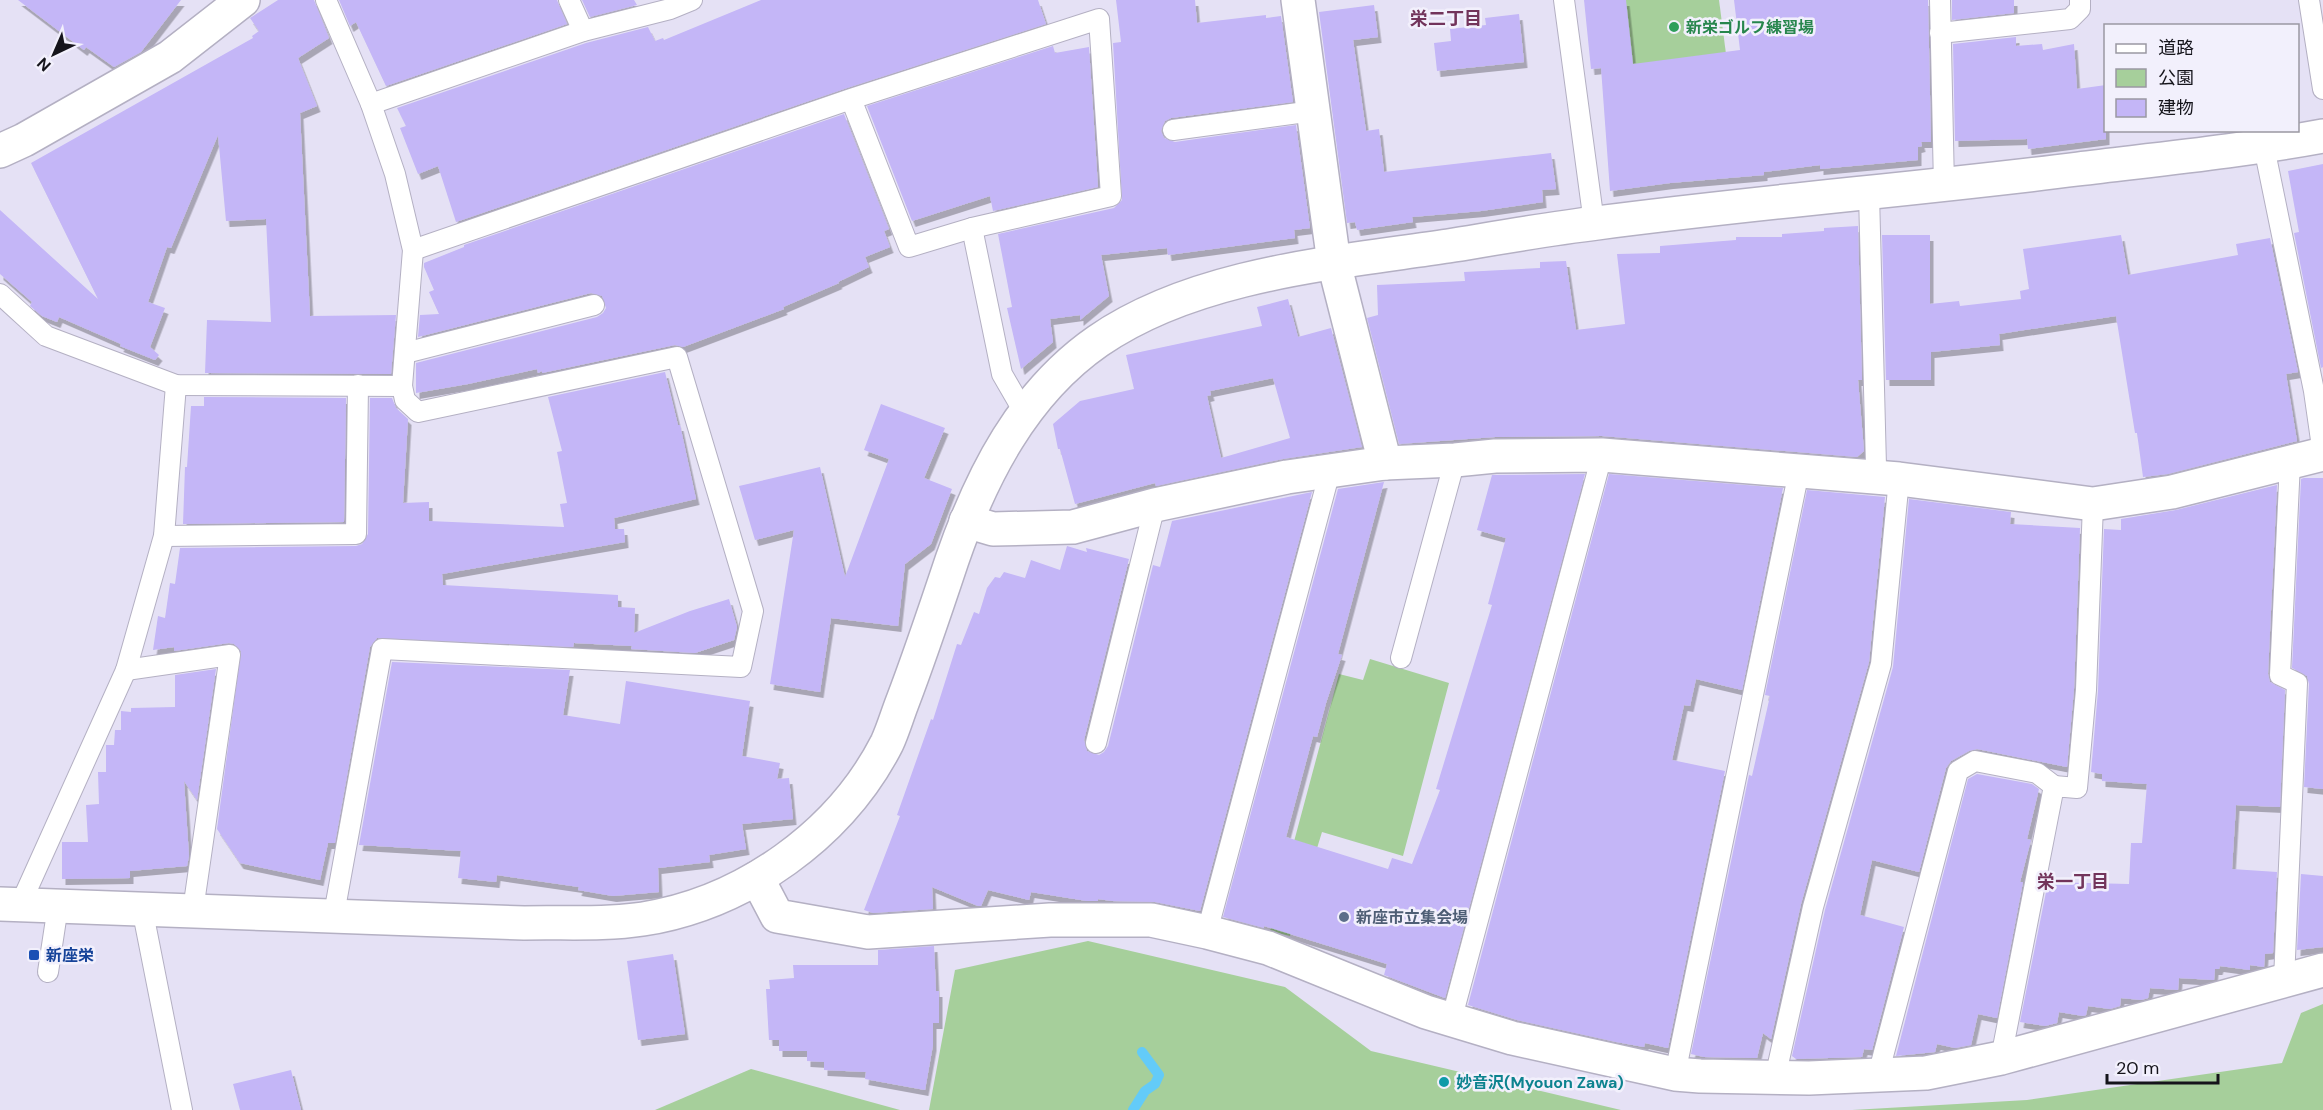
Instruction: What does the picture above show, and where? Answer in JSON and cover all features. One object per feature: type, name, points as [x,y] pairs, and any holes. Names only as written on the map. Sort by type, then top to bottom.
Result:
[{"type":"street","points":[[8,138],[170,57],[243,0]]},
{"type":"street","points":[[1298,0],[1334,263],[1385,462]]},
{"type":"street","points":[[10,904],[334,914],[524,923],[642,919],[703,904],[757,878],[816,834],[852,798],[887,743],[966,521],[994,462],[1024,411],[1053,377],[1121,325],[1188,297],[1261,276],[1334,263],[1594,223],[1944,186],[2264,147],[2323,136]]},
{"type":"street","points":[[966,521],[993,529],[1073,527],[1155,505],[1287,477],[1385,462],[1455,460],[1495,456],[1602,455],[1886,478],[2093,504],[2172,492],[2323,454]]},
{"type":"street","points":[[757,878],[777,916],[868,932],[1050,920],[1150,920],[1207,932],[1268,948],[1450,1020],[1512,1038],[1675,1074],[1775,1078],[1926,1073],[2001,1058],[2323,970]]},
{"type":"lane","points":[[326,0],[371,104],[396,174],[413,250],[402,386],[405,400],[418,412],[677,357],[753,611],[741,667],[382,649],[334,914]]},
{"type":"lane","points":[[568,0],[584,31]]},
{"type":"lane","points":[[371,104],[584,31],[670,9],[692,0]]},
{"type":"lane","points":[[1564,0],[1594,223]]},
{"type":"lane","points":[[1940,0],[1944,186]]},
{"type":"lane","points":[[1940,33],[2070,19],[2080,9],[2080,0]]},
{"type":"lane","points":[[2309,0],[2323,89]]},
{"type":"lane","points":[[413,250],[851,99],[1099,19],[1111,196],[972,228],[909,247],[851,99]]},
{"type":"lane","points":[[1173,130],[1313,111]]},
{"type":"lane","points":[[2264,147],[2314,391],[2323,454]]},
{"type":"lane","points":[[1775,1078],[1813,907],[1881,664],[1886,478],[1876,466],[1869,194]]},
{"type":"lane","points":[[972,228],[1002,374],[1024,411]]},
{"type":"lane","points":[[0,294],[46,336],[176,385],[402,386]]},
{"type":"lane","points":[[405,353],[594,305]]},
{"type":"lane","points":[[10,904],[126,670],[164,536],[176,385]]},
{"type":"lane","points":[[164,536],[356,534],[358,385]]},
{"type":"lane","points":[[1450,1020],[1602,455]]},
{"type":"lane","points":[[1401,658],[1455,460]]},
{"type":"lane","points":[[2284,980],[2297,683],[2280,675],[2290,462]]},
{"type":"lane","points":[[1207,932],[1330,471]]},
{"type":"lane","points":[[1675,1074],[1799,471]]},
{"type":"lane","points":[[1878,1075],[1958,771],[1975,761],[2037,773],[2054,786],[2077,788],[2086,690],[2093,504]]},
{"type":"lane","points":[[1096,743],[1155,505]]},
{"type":"lane","points":[[126,670],[230,655],[193,910]]},
{"type":"lane","points":[[2001,1058],[2054,786]]},
{"type":"lane","points":[[48,972],[58,906]]},
{"type":"lane","points":[[142,908],[182,1110]]},
{"type":"green space","name":"新栄ゴルフ練習場","points":[[1623,0],[1719,0],[1726,54],[1630,65]]},
{"type":"green space","points":[[1370,659],[1449,683],[1403,856],[1322,832],[1290,936],[1270,931],[1339,674],[1363,680]]},
{"type":"green space","points":[[1088,941],[1285,987],[1371,1051],[1621,1110],[929,1110],[955,970]]},
{"type":"green space","points":[[2323,1004],[2323,1110],[1852,1110],[2027,1100],[2282,1063],[2301,1013]]},
{"type":"green space","points":[[751,1069],[900,1110],[655,1110]]},
{"type":"building","points":[[18,0],[181,0],[141,52],[114,67],[86,47],[84,50]]},
{"type":"building","points":[[278,0],[314,0],[329,38],[298,58],[317,106],[300,113],[310,316],[396,315],[391,374],[205,373],[207,320],[271,322],[266,219],[226,221],[218,135],[171,248],[167,247],[148,302],[165,308],[150,347],[159,355],[155,360],[59,317],[57,322],[42,316],[30,306],[32,302],[0,274],[0,210],[98,299],[31,163],[253,38],[252,36],[259,31],[250,18]]},
{"type":"building","points":[[339,0],[557,0],[567,24],[386,86],[356,22],[350,26]]},
{"type":"building","points":[[582,0],[634,0],[637,5],[590,17]]},
{"type":"building","points":[[761,0],[1038,0],[1046,24],[847,88],[456,222],[438,166],[418,174],[400,128],[406,126],[397,108],[586,43],[648,27],[655,41],[663,38],[664,40]]},
{"type":"building","points":[[1116,0],[1195,0],[1197,23],[1266,15],[1266,18],[1281,16],[1293,102],[1171,118],[1165,121],[1161,131],[1164,138],[1175,142],[1296,125],[1310,228],[1294,230],[1295,238],[1168,255],[1167,248],[1101,255],[1109,296],[1080,320],[1080,315],[1050,319],[1053,342],[1021,369],[1007,308],[1012,307],[998,234],[1114,208],[1122,200],[1113,43],[1121,42]]},
{"type":"building","points":[[1584,0],[1626,0],[1633,64],[1740,50],[1734,0],[1928,0],[1931,142],[1921,142],[1922,146],[1918,147],[1918,160],[1820,169],[1820,165],[1764,172],[1764,175],[1610,191],[1601,68],[1591,69]]},
{"type":"building","points":[[1952,0],[2014,0],[2014,13],[1952,20]]},
{"type":"building","points":[[1374,5],[1378,37],[1353,40],[1366,131],[1379,129],[1384,172],[1551,153],[1556,189],[1542,190],[1543,202],[1481,211],[1412,217],[1413,222],[1357,230],[1355,222],[1347,223],[1319,12]]},
{"type":"building","points":[[1519,14],[1524,62],[1437,71],[1434,43],[1451,41],[1450,29],[1486,25],[1485,18]]},
{"type":"building","points":[[2016,37],[2016,46],[2042,44],[2043,50],[2074,44],[2077,89],[2104,85],[2106,139],[2028,149],[2027,139],[1955,141],[1953,44]]},
{"type":"building","points":[[1053,46],[1055,53],[1089,47],[1098,187],[993,211],[990,196],[912,221],[867,106]]},
{"type":"building","points":[[844,114],[889,229],[884,231],[890,247],[865,257],[869,267],[839,283],[783,307],[784,309],[683,347],[675,345],[542,373],[542,371],[538,373],[537,369],[416,393],[416,363],[597,317],[606,308],[602,296],[591,293],[418,337],[420,315],[439,314],[429,292],[434,290],[424,263],[464,247],[464,245]]},
{"type":"building","points":[[2323,164],[2323,367],[2321,368],[2294,233],[2299,232],[2288,171]]},
{"type":"building","points":[[1858,226],[1862,380],[1858,380],[1864,451],[1857,457],[1602,436],[1495,437],[1399,444],[1367,318],[1378,315],[1377,285],[1465,281],[1464,272],[1540,268],[1540,262],[1566,261],[1576,330],[1625,324],[1617,254],[1660,253],[1660,246],[1736,240],[1736,237],[1782,237],[1782,234]]},
{"type":"building","points":[[1882,235],[1930,235],[1930,304],[1959,301],[1960,306],[2021,299],[2020,291],[2029,289],[2023,249],[2121,235],[2128,275],[2238,255],[2236,244],[2270,238],[2298,372],[2286,374],[2297,441],[2168,474],[2143,477],[2116,316],[1999,334],[2000,345],[1931,352],[1931,380],[1886,380]]},
{"type":"building","points":[[1288,299],[1298,337],[1331,328],[1362,447],[1283,459],[1156,486],[1155,483],[1075,504],[1060,449],[1058,449],[1053,424],[1080,401],[1134,389],[1126,355],[1262,326],[1257,307]],"holes":[[[1273,378],[1290,438],[1221,458],[1207,396],[1211,395],[1210,391]]]},
{"type":"building","points":[[665,372],[678,425],[680,425],[696,499],[614,518],[615,529],[624,529],[625,542],[442,574],[443,585],[618,595],[618,607],[635,608],[634,633],[690,611],[729,599],[737,627],[734,640],[695,653],[574,643],[573,647],[377,638],[370,647],[335,843],[328,843],[320,880],[240,863],[217,829],[241,651],[234,644],[229,643],[174,651],[174,647],[153,650],[158,616],[165,618],[170,583],[175,584],[180,548],[356,546],[362,544],[368,534],[370,398],[392,398],[396,408],[408,419],[403,503],[429,502],[429,521],[564,527],[560,504],[567,503],[557,452],[562,451],[548,397]]},
{"type":"building","points":[[204,397],[346,398],[344,522],[183,524],[185,467],[187,467],[191,406],[204,406]]},
{"type":"building","points":[[881,404],[945,428],[924,478],[952,489],[931,544],[905,564],[898,626],[831,618],[820,692],[770,684],[794,530],[755,540],[739,486],[820,467],[845,577],[889,459],[864,450]]},
{"type":"building","points":[[1585,474],[1445,998],[1384,975],[1387,964],[1264,926],[1264,928],[1223,917],[1338,489],[1384,482],[1338,654],[1342,655],[1317,737],[1313,736],[1286,837],[1388,869],[1392,858],[1412,864],[1440,790],[1436,789],[1492,605],[1488,604],[1506,538],[1477,530],[1492,475]]},
{"type":"building","points":[[1609,474],[1783,488],[1742,690],[1696,679],[1690,706],[1684,705],[1672,760],[1725,771],[1668,1048],[1645,1043],[1644,1047],[1616,1042],[1517,1020],[1468,1005]]},
{"type":"building","points":[[2323,478],[2323,789],[2304,787],[2309,684],[2307,676],[2292,668],[2301,479]]},
{"type":"building","points":[[2277,485],[2268,674],[2270,682],[2285,690],[2280,807],[2236,805],[2232,869],[2277,872],[2273,953],[2265,954],[2264,967],[2250,965],[2250,970],[2220,966],[2219,969],[2215,969],[2214,980],[2179,978],[2178,990],[2150,988],[2148,998],[2141,1000],[2121,998],[2120,1006],[2110,1009],[2088,1006],[2086,1015],[2083,1016],[2059,1012],[2057,1023],[2045,1026],[2020,1022],[2048,882],[2129,884],[2131,843],[2142,843],[2147,784],[2102,781],[2102,774],[2091,772],[2098,691],[2104,529],[2121,530],[2121,519],[2176,510]]},
{"type":"building","points":[[1807,490],[1885,497],[1869,662],[1801,904],[1771,1039],[1763,1033],[1757,1058],[1704,1057],[1691,1054],[1749,775],[1752,776],[1770,696],[1765,695]]},
{"type":"building","points":[[1312,492],[1200,911],[1155,902],[1098,899],[1098,901],[1087,901],[1031,892],[1029,900],[988,890],[981,906],[978,906],[932,887],[933,909],[873,913],[864,910],[900,816],[897,815],[931,719],[933,720],[957,644],[961,645],[974,612],[979,614],[987,588],[995,577],[1000,578],[1004,572],[1025,578],[1031,560],[1060,570],[1067,546],[1087,552],[1086,548],[1129,559],[1084,740],[1087,751],[1099,755],[1108,746],[1153,565],[1160,567],[1172,521]]},
{"type":"building","points":[[1909,499],[2011,512],[2010,524],[2080,528],[2074,689],[2067,767],[1977,749],[1951,761],[1946,768],[1919,872],[1872,860],[1860,915],[1904,927],[1872,1050],[1864,1049],[1862,1057],[1796,1059],[1792,1056],[1825,910],[1893,667]]},
{"type":"building","points":[[392,662],[570,670],[563,715],[620,724],[626,681],[750,701],[742,756],[780,763],[777,779],[789,778],[793,819],[742,824],[746,849],[709,855],[710,862],[658,868],[659,892],[613,896],[578,890],[579,887],[497,875],[496,882],[458,878],[461,851],[359,845]]},
{"type":"building","points":[[216,669],[197,800],[184,781],[189,856],[187,866],[130,871],[130,878],[62,879],[62,842],[88,842],[86,805],[99,804],[98,772],[106,772],[106,745],[114,745],[115,730],[121,730],[121,711],[131,712],[131,708],[175,707],[175,675]]},
{"type":"building","points":[[1977,774],[2032,784],[2039,789],[2027,839],[2031,840],[2020,882],[2023,882],[1997,1018],[1978,1014],[1971,1045],[1955,1048],[1937,1044],[1935,1052],[1896,1056],[1968,779]]},
{"type":"building","points":[[2301,874],[2323,876],[2323,947],[2297,950]]},
{"type":"building","points":[[934,946],[936,991],[939,991],[939,1023],[933,1023],[933,1045],[925,1090],[865,1079],[866,1072],[824,1070],[824,1062],[807,1061],[807,1051],[779,1051],[779,1040],[769,1040],[766,989],[770,989],[769,980],[794,978],[793,965],[878,965],[878,950]]},
{"type":"building","points":[[673,954],[685,1034],[638,1040],[627,961]]},
{"type":"building","points":[[291,1070],[301,1110],[240,1110],[233,1084]]},
{"type":"waterway","points":[[1133,1110],[1145,1091],[1155,1084],[1159,1075],[1142,1052]]},
{"type":"place","name":"新栄ゴルフ練習場","points":[[1674,27]]},
{"type":"place","name":"新座市立集会場","points":[[1344,917]]},
{"type":"place","name":"新座栄","points":[[34,955]]},
{"type":"place","name":"妙音沢(Myouon Zawa)","points":[[1444,1082]]},
{"type":"district","name":"栄二丁目","points":[[1446,19]]},
{"type":"district","name":"栄一丁目","points":[[2073,882]]}]
